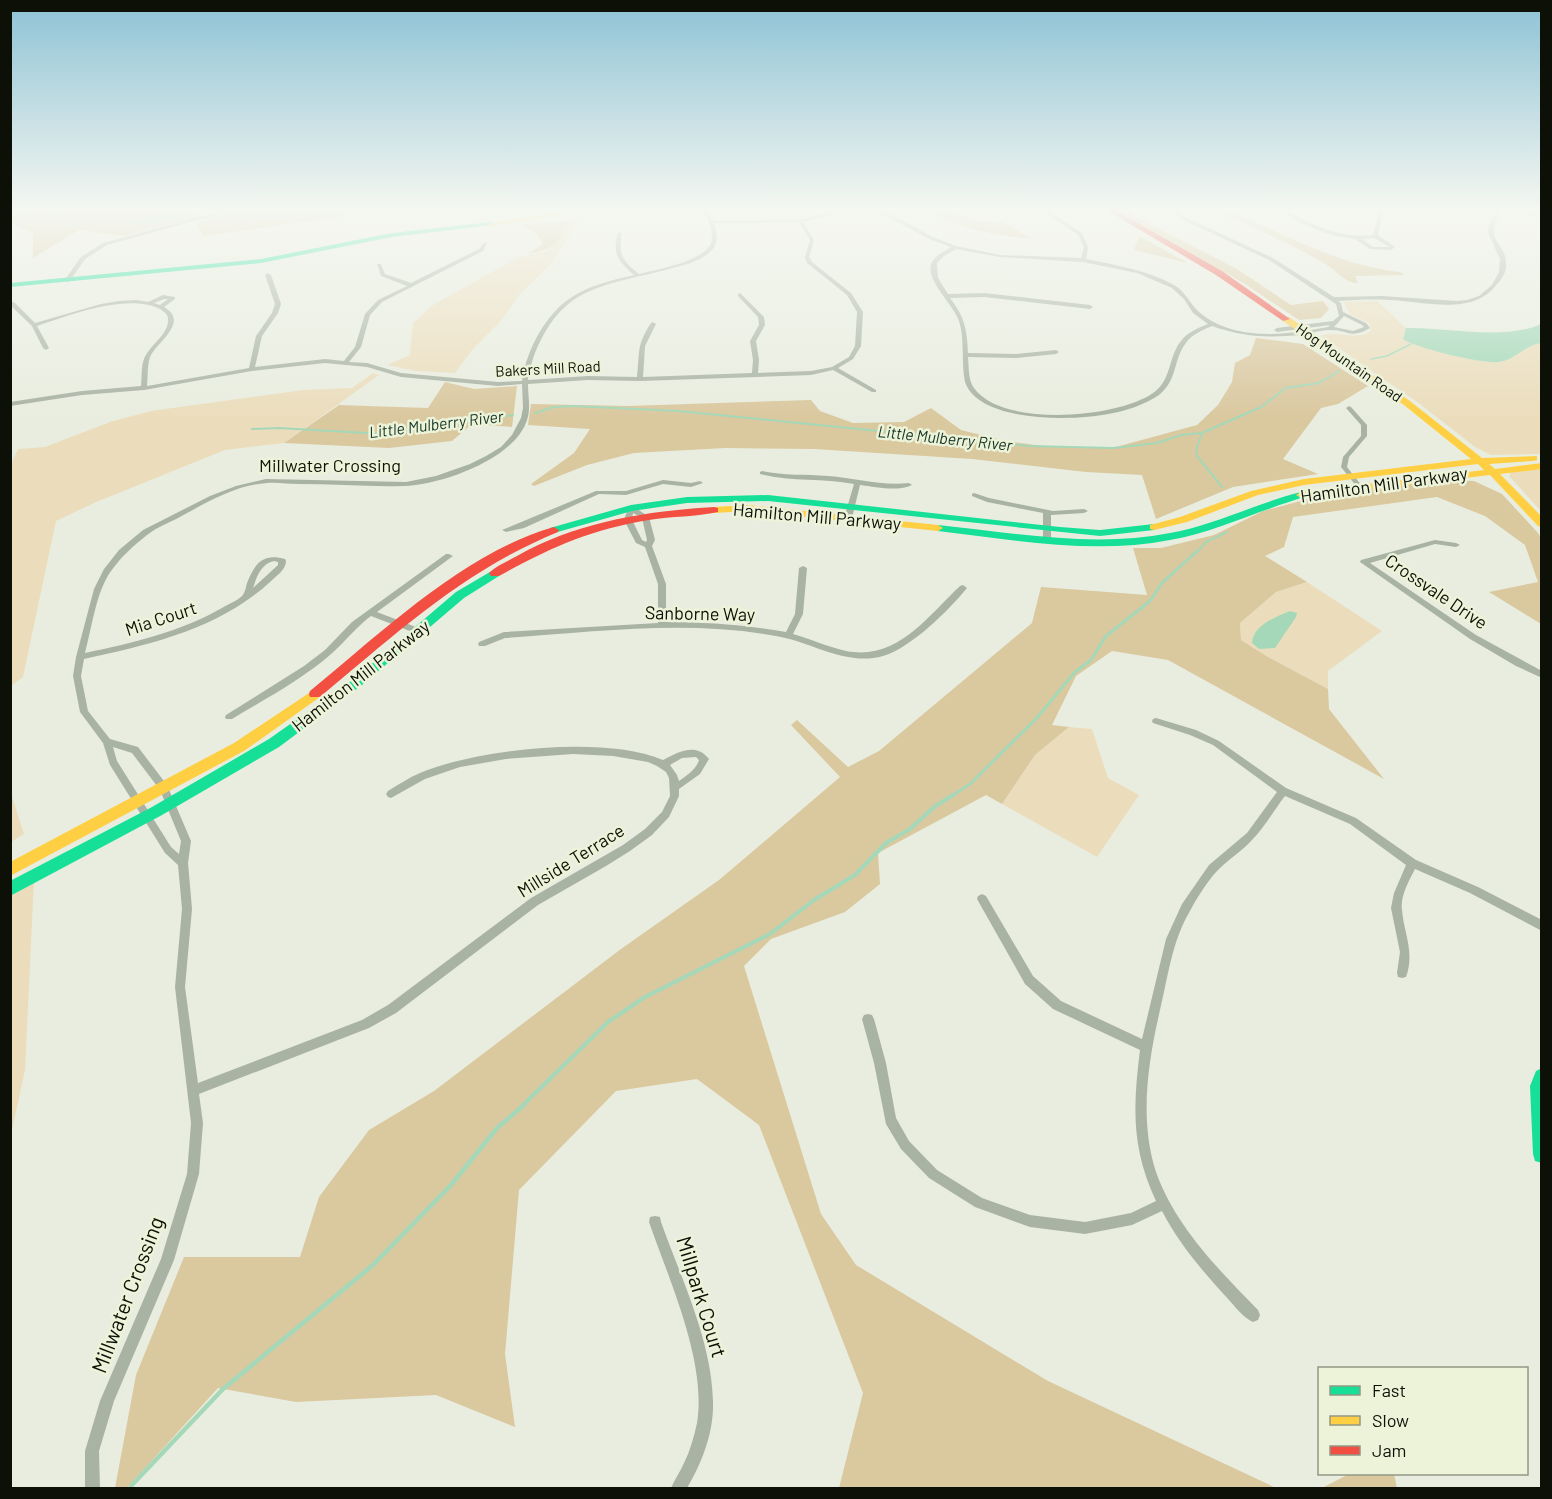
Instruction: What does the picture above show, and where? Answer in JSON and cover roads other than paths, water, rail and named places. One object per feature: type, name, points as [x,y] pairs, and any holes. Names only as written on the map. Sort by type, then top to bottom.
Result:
[{"type":"street","points":[[10,285],[97,278]]},
{"type":"street","points":[[252,369],[259,336],[275,313],[278,304],[269,278]]},
{"type":"street","points":[[391,278],[410,285]]},
{"type":"street","points":[[346,362],[358,347],[372,309],[380,301],[424,278]]},
{"type":"street","name":"Millwater Crossing","points":[[183,863],[168,850],[113,762],[107,742],[84,712],[77,676],[80,657],[98,588],[107,571],[122,552],[146,532],[212,497],[238,487],[266,481],[406,484],[457,473],[499,451],[515,436],[524,421],[525,382],[529,357],[565,305],[584,292],[628,278]]},
{"type":"street","points":[[829,278],[849,294],[860,312],[858,346],[851,358],[834,368],[874,391]]},
{"type":"street","points":[[935,278],[960,317],[970,387],[980,397],[1000,408],[1030,414],[1075,416],[1100,414],[1147,399],[1164,388],[1171,376],[1180,345],[1189,336],[1212,324]]},
{"type":"street","points":[[1154,278],[1174,287],[1195,312],[1212,324],[1252,335],[1269,336],[1336,323]]},
{"type":"street","name":"Hog Mountain Road","points":[[1226,278],[1407,404],[1492,471],[1542,524]]},
{"type":"street","points":[[1252,335],[1330,328],[1353,333],[1367,328],[1364,324],[1342,313],[1333,299],[1300,278]]},
{"type":"street","points":[[1333,299],[1387,298],[1458,302],[1480,297],[1499,278]]},
{"type":"street","points":[[740,295],[761,317],[762,325],[753,341],[756,360],[755,374]]},
{"type":"street","points":[[947,296],[984,295],[1090,307]]},
{"type":"street","points":[[147,304],[163,297],[173,298],[161,307]]},
{"type":"street","points":[[12,303],[34,325],[46,348]]},
{"type":"street","points":[[34,325],[101,306],[124,303],[161,307],[169,313],[172,319],[170,326],[147,358],[144,388]]},
{"type":"street","points":[[1330,328],[1342,313]]},
{"type":"street","points":[[640,379],[642,363],[640,347],[653,324]]},
{"type":"street","points":[[966,355],[1016,356],[1056,352]]},
{"type":"street","name":"Bakers Mill Road","points":[[10,404],[82,393],[144,388],[252,369],[325,361],[367,365],[401,375],[454,378],[480,383],[588,378],[789,375],[834,368]]},
{"type":"street","points":[[1349,408],[1364,425],[1364,436],[1346,457],[1344,467],[1354,481]]},
{"type":"street","name":"Hamilton Mill Parkway","points":[[1354,481],[1480,461],[1542,459]]},
{"type":"street","name":"Hamilton Mill Parkway","points":[[10,870],[239,747],[300,707],[436,596],[478,567],[534,537],[583,520],[725,498],[768,498],[849,512],[1047,535],[1146,528],[1183,520],[1255,493],[1304,482],[1354,481],[1542,466]]},
{"type":"street","points":[[762,473],[792,478],[832,478],[857,484],[909,485]]},
{"type":"street","points":[[506,530],[578,502],[590,494],[626,493],[653,483],[699,483]]},
{"type":"street","points":[[849,512],[857,484]]},
{"type":"street","points":[[626,493],[629,514],[639,541],[648,546],[662,584],[662,626]]},
{"type":"street","points":[[974,495],[987,500],[1047,511],[1084,511]]},
{"type":"street","name":"Hamilton Mill Parkway","points":[[10,889],[146,816],[274,743],[312,718],[460,595],[529,553],[629,514],[645,517],[696,509],[748,508],[849,512]]},
{"type":"street","points":[[1047,511],[1047,535]]},
{"type":"street","points":[[645,517],[651,540],[648,546]]},
{"type":"street","name":"Crossvale Drive","points":[[1456,545],[1435,542],[1364,562],[1457,625],[1524,667],[1542,675]]},
{"type":"street","points":[[229,717],[307,668],[371,613],[449,556]]},
{"type":"street","name":"Mia Court","points":[[80,657],[174,634],[222,612],[247,595],[274,574],[282,566],[282,561],[268,560],[261,564],[254,574],[247,595]]},
{"type":"street","points":[[788,636],[799,614],[803,567]]},
{"type":"street","name":"Sanborne Way","points":[[482,644],[504,635],[662,626],[744,627],[788,636],[856,656],[881,654],[903,644],[963,588]]},
{"type":"street","points":[[371,613],[418,631]]},
{"type":"street","points":[[1156,721],[1193,732],[1216,743],[1283,791],[1353,821],[1412,863],[1474,890],[1542,926]]},
{"type":"street","name":"Millwater Crossing","points":[[92,1488],[92,1451],[107,1401],[167,1260],[193,1174],[197,1123],[180,987],[187,909],[183,863],[186,841],[164,788],[135,750],[107,742]]},
{"type":"street","points":[[391,794],[423,775],[520,753],[573,750],[625,752],[656,760],[662,765],[672,772],[678,786],[702,767],[704,759],[698,753],[689,752],[662,765]]},
{"type":"street","name":"Millside Terrace","points":[[193,1091],[365,1024],[392,1009],[540,898],[629,846],[662,820],[674,802],[678,786]]},
{"type":"street","points":[[1252,1316],[1216,1278],[1163,1204],[1145,1149],[1141,1098],[1146,1047],[1171,939],[1186,907],[1213,868],[1250,836],[1283,791]]},
{"type":"street","points":[[1402,973],[1405,952],[1396,908],[1399,893],[1412,863]]},
{"type":"street","points":[[982,899],[1029,980],[1057,1005],[1146,1047]]},
{"type":"street","points":[[868,1019],[880,1063],[890,1120],[905,1145],[933,1174],[980,1203],[1030,1221],[1085,1228],[1132,1219],[1163,1204]]},
{"type":"street","points":[[1542,1077],[1539,1086],[1542,1154]]},
{"type":"street","name":"Millpark Court","points":[[655,1222],[701,1360],[706,1403],[700,1440],[689,1473],[679,1488]]},
{"type":"waterway","name":"Little Mulberry River","points":[[1371,359],[1387,356],[1411,344]]},
{"type":"waterway","name":"Little Mulberry River","points":[[1202,433],[1261,407],[1286,388],[1319,383],[1339,371]]},
{"type":"waterway","name":"Little Mulberry River","points":[[535,413],[554,407],[573,406],[679,411],[1029,446],[1113,448],[1157,443],[1181,435],[1202,433]]},
{"type":"waterway","name":"Little Mulberry River","points":[[252,429],[279,428],[384,434],[513,415]]},
{"type":"waterway","points":[[1202,433],[1196,450],[1197,456],[1222,487]]},
{"type":"waterway","points":[[1196,553],[1206,542],[1227,532]]},
{"type":"waterway","points":[[950,797],[970,784],[1036,719],[1074,673],[1091,660],[1106,636],[1150,601],[1162,583],[1197,551]]},
{"type":"waterway","points":[[522,1106],[608,1022],[645,997],[770,934],[814,900],[855,875],[886,843],[910,829],[934,807],[953,795]]},
{"type":"waterway","points":[[131,1486],[223,1389],[373,1265],[451,1185],[497,1128],[524,1105]]}]
